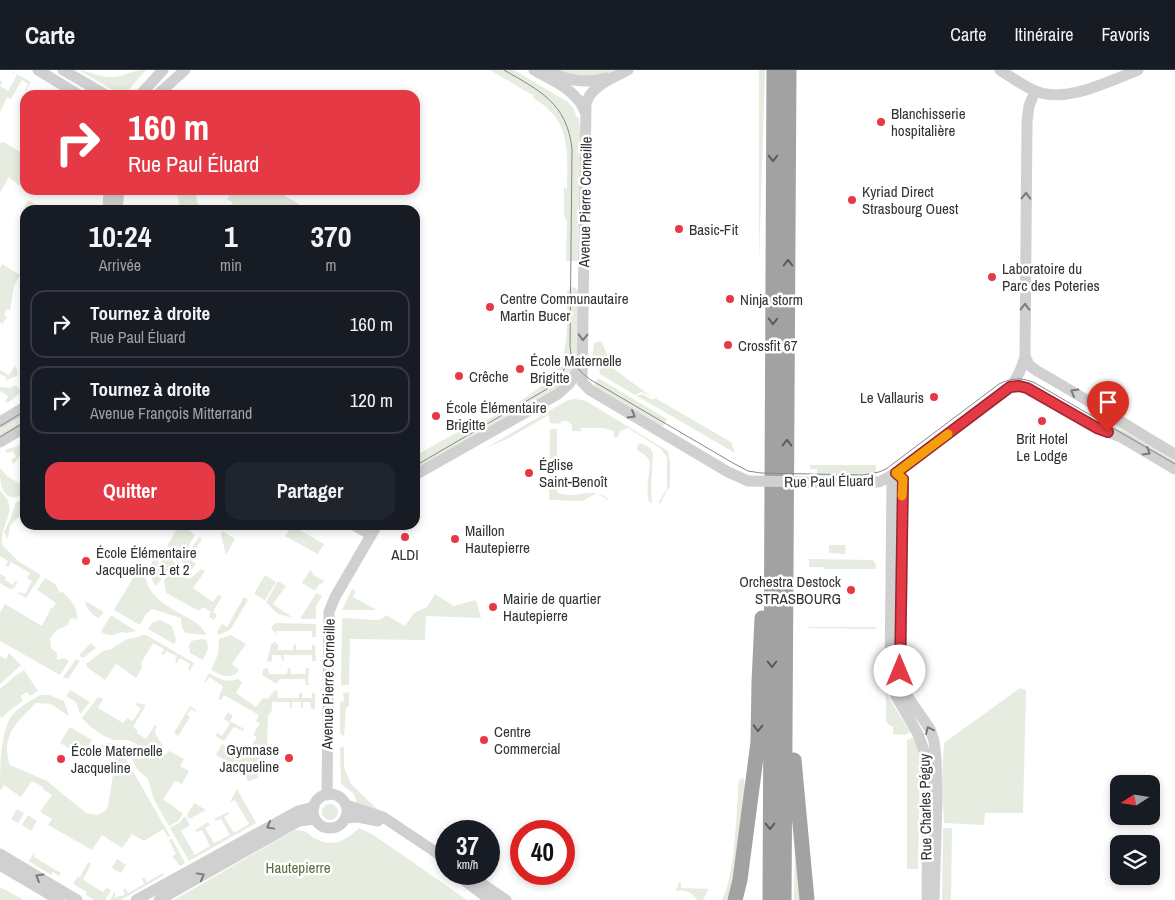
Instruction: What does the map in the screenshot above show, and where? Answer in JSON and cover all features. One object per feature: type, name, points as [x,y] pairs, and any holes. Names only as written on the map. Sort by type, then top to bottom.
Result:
[{"type":"highway","points":[[774,70],[784,900]]},
{"type":"highway","points":[[770,900],[789,70]]},
{"type":"highway","points":[[735,900],[740,880],[758,742],[759,682],[767,537],[780,492]]},
{"type":"highway","points":[[780,492],[793,587],[794,758],[807,900]]},
{"type":"street","points":[[38,70],[71,90]]},
{"type":"street","points":[[63,70],[97,90]]},
{"type":"street","points":[[145,90],[163,70]]},
{"type":"street","points":[[163,90],[185,70]]},
{"type":"street","points":[[534,70],[574,95],[582,103],[586,112]]},
{"type":"street","points":[[547,70],[563,78],[584,82],[597,81],[624,72]]},
{"type":"street","points":[[1000,70],[1035,91],[1058,94],[1090,89],[1138,70]]},
{"type":"street","name":"Avenue Pierre Corneille","points":[[420,472],[558,394],[586,387],[581,376],[583,357],[586,112],[590,94],[595,88],[624,72]]},
{"type":"street","name":"Rue Paul Éluard","points":[[586,387],[728,472],[748,481],[879,482],[896,473],[1010,387],[1018,375],[1025,356],[1027,116],[1035,91]]},
{"type":"street","points":[[1025,356],[1029,365],[1037,371],[1107,411],[1123,424],[1175,454]]},
{"type":"street","name":"Avenue Pierre Corneille","points":[[558,394],[574,377],[581,366],[583,357]]},
{"type":"street","points":[[1010,387],[1019,386],[1027,388],[1097,428],[1121,437],[1175,469]]},
{"type":"street","points":[[0,422],[20,410]]},
{"type":"street","points":[[0,442],[20,430]]},
{"type":"street","name":"Rue Charles Péguy","points":[[927,900],[928,787],[926,756],[918,734],[896,696],[890,673],[892,482],[896,473],[903,479],[901,679],[905,693],[930,728],[936,758],[934,900]]},
{"type":"street","points":[[362,530],[371,536]]},
{"type":"street","name":"Avenue Pierre Corneille","points":[[327,795],[329,612],[335,597],[374,530]]},
{"type":"street","points":[[334,795],[341,798],[346,805],[346,818],[342,824],[331,829],[319,824],[315,819],[314,807],[321,797],[334,795]]},
{"type":"street","points":[[346,805],[383,816],[435,851]]},
{"type":"street","points":[[136,900],[298,811],[314,807]]},
{"type":"street","points":[[346,818],[358,817],[377,821],[435,860]]},
{"type":"street","points":[[159,900],[299,820],[315,819]]},
{"type":"street","points":[[0,854],[78,900]]},
{"type":"street","points":[[0,865],[59,900]]},
{"type":"street","points":[[472,885],[490,900]]},
{"type":"street","points":[[484,885],[506,900]]},
{"type":"green space","points":[[9,70],[31,82],[25,90],[28,84],[22,80],[11,99],[7,97],[0,112],[0,86],[8,91],[17,75]]},
{"type":"green space","points":[[79,70],[101,76],[114,77],[146,70],[129,90],[112,90]]},
{"type":"green space","points":[[490,70],[514,70],[568,102],[579,118],[578,261],[566,261],[567,221],[564,215],[564,187],[567,189],[567,157],[561,127],[556,118],[546,107],[533,98],[534,96]]},
{"type":"green space","points":[[555,70],[616,70],[599,77],[586,79]]},
{"type":"green space","points":[[759,70],[765,70],[759,261]]},
{"type":"green space","points":[[4,142],[20,152],[20,186],[9,177],[0,193],[0,143]]},
{"type":"green space","points":[[177,195],[196,195],[198,205],[180,205]]},
{"type":"green space","points":[[229,195],[284,195],[300,205],[233,205],[232,202],[227,199]]},
{"type":"green space","points":[[28,200],[36,205],[25,205]]},
{"type":"green space","points":[[2,264],[20,275],[14,286],[10,311],[7,309],[4,315],[7,317],[2,324],[0,323],[0,268]]},
{"type":"green space","points":[[570,287],[576,288],[579,291],[579,357],[567,383],[420,468],[420,453],[461,430],[463,433],[518,402],[545,383],[555,372],[564,354],[567,326],[567,290]]},
{"type":"green space","points":[[601,341],[615,370],[652,397],[642,392],[635,395],[600,374],[593,354],[594,343]]},
{"type":"green space","points":[[15,366],[18,375],[5,381],[7,378],[0,374],[0,370],[9,375]]},
{"type":"green space","points":[[598,378],[667,419],[662,428],[593,387]]},
{"type":"green space","points":[[16,385],[20,393],[8,403],[5,402],[8,396],[0,391],[0,387],[10,388]]},
{"type":"green space","points":[[642,394],[653,400],[655,398],[731,442],[735,453],[637,396]]},
{"type":"green space","points":[[568,400],[586,401],[668,451],[670,486],[660,503],[658,503],[667,489],[667,457],[660,448],[628,428],[620,431],[618,437],[614,437],[614,431],[603,428],[581,428],[581,431],[572,431],[572,425],[567,421],[562,421],[559,424],[550,423],[549,415],[507,439],[486,448]]},
{"type":"green space","points":[[20,413],[20,428],[0,439],[0,424]]},
{"type":"green space","points":[[1108,414],[1175,456],[1175,467],[1101,427]]},
{"type":"green space","points":[[550,429],[557,429],[557,492],[570,495],[596,493],[582,501],[549,500]]},
{"type":"green space","points":[[640,443],[649,447],[653,453],[652,503],[649,502],[647,492],[650,461],[637,450],[637,446]]},
{"type":"green space","points":[[20,445],[20,455],[14,464],[11,460],[16,457],[13,451],[7,453],[5,450]]},
{"type":"green space","points":[[810,465],[876,465],[876,478],[810,478],[810,476],[817,475],[817,469],[810,469]]},
{"type":"green space","points":[[0,468],[7,476],[20,484],[20,496],[8,496],[3,490]]},
{"type":"green space","points":[[0,490],[9,504],[9,513],[3,533],[2,545],[18,561],[41,575],[26,598],[18,593],[25,594],[32,581],[27,578],[30,573],[11,562],[8,567],[6,565],[8,561],[0,556]]},
{"type":"green space","points":[[20,501],[20,515],[10,526],[8,539],[4,532],[16,502]]},
{"type":"green space","points":[[176,530],[189,530],[195,535],[188,547],[181,553],[172,551],[167,546]]},
{"type":"green space","points":[[289,530],[300,530],[324,544],[318,554],[285,536]]},
{"type":"green space","points":[[222,531],[235,539],[226,555],[221,535]]},
{"type":"green space","points":[[199,537],[202,539],[189,559],[196,564],[189,570],[178,557],[187,554]]},
{"type":"green space","points":[[829,545],[846,545],[845,554],[829,553]]},
{"type":"green space","points":[[158,549],[160,550],[158,556],[161,580],[155,586],[151,567]]},
{"type":"green space","points":[[164,550],[170,555],[176,565],[164,577],[161,555]]},
{"type":"green space","points":[[809,559],[873,560],[876,565],[875,569],[823,569],[823,567],[809,567]]},
{"type":"green space","points":[[139,568],[144,571],[150,588],[160,601],[197,624],[206,635],[186,633],[182,628],[181,618],[152,609],[146,614],[140,625],[114,610]]},
{"type":"green space","points":[[178,568],[186,579],[191,578],[201,569],[205,571],[193,588],[213,602],[218,595],[222,596],[213,612],[217,615],[214,620],[209,617],[211,612],[203,607],[199,611],[166,593],[164,580]]},
{"type":"green space","points":[[310,570],[313,572],[312,574],[324,581],[322,584],[320,583],[315,591],[302,583]]},
{"type":"green space","points":[[0,574],[6,577],[5,580],[13,585],[16,580],[17,583],[14,588],[10,589],[0,583]]},
{"type":"green space","points":[[265,575],[276,582],[265,600],[254,594]]},
{"type":"green space","points":[[45,578],[55,584],[60,593],[63,592],[73,604],[77,616],[77,620],[70,619],[68,625],[57,630],[50,638],[51,648],[57,653],[57,659],[63,658],[69,661],[60,675],[0,641],[0,613],[5,604],[42,626],[51,608],[56,603],[37,590]]},
{"type":"green space","points":[[278,581],[286,586],[273,604],[293,618],[278,614],[266,602]]},
{"type":"green space","points":[[352,589],[356,591],[353,597],[377,610],[342,610]]},
{"type":"green space","points":[[316,593],[322,596],[316,606],[316,619],[300,619]]},
{"type":"green space","points":[[435,594],[454,606],[476,600],[481,618],[426,616],[425,640],[350,639],[349,685],[341,685],[342,618],[376,620],[382,619],[386,615],[405,626],[414,613],[427,607]]},
{"type":"green space","points":[[244,597],[248,600],[230,630],[218,635],[217,632],[222,624],[227,627]]},
{"type":"green space","points":[[85,601],[104,612],[99,618],[90,611]]},
{"type":"green space","points":[[111,615],[136,631],[111,635],[101,632]]},
{"type":"green space","points":[[160,620],[172,626],[176,640],[174,644],[148,629],[152,623]]},
{"type":"green space","points":[[275,623],[316,624],[316,637],[312,637],[312,631],[276,631],[276,634],[271,628]]},
{"type":"green space","points":[[875,627],[876,629],[808,628]]},
{"type":"green space","points":[[146,635],[194,663],[190,671],[188,669],[190,664],[180,658],[177,663],[175,662],[177,656],[166,651],[164,655],[161,654],[164,649],[153,643],[141,663],[142,668],[136,678],[116,664],[105,680],[88,668],[86,664],[103,651],[111,649],[127,639]]},
{"type":"green space","points":[[231,635],[246,644],[232,664],[239,670],[233,675],[226,676],[211,670],[218,654],[219,639]]},
{"type":"green space","points":[[207,640],[208,648],[203,660],[190,653],[189,646],[191,641]]},
{"type":"green space","points":[[276,641],[278,650],[293,650],[294,644],[296,645],[296,650],[312,650],[312,645],[315,645],[316,661],[312,661],[312,655],[284,655],[284,661],[282,661],[281,655],[272,655],[272,661],[267,662],[271,645]]},
{"type":"green space","points":[[91,643],[96,648],[83,658],[79,655]]},
{"type":"green space","points":[[9,653],[21,665],[0,684],[0,656],[6,659]]},
{"type":"green space","points":[[76,659],[80,661],[68,679],[63,677]]},
{"type":"green space","points":[[268,668],[269,674],[287,674],[288,668],[290,668],[291,674],[305,674],[306,668],[309,668],[309,685],[306,685],[305,679],[280,679],[275,683],[262,675],[263,669]]},
{"type":"green space","points":[[24,670],[38,691],[30,696],[27,692],[21,696],[23,701],[2,718],[0,716],[0,689]]},
{"type":"green space","points":[[209,673],[223,680],[238,679],[242,682],[236,693],[256,707],[263,698],[268,699],[277,690],[278,698],[299,698],[299,693],[302,693],[302,698],[312,698],[312,693],[315,693],[315,709],[311,709],[310,702],[303,702],[303,708],[301,708],[301,702],[292,702],[292,708],[290,708],[290,702],[272,702],[272,710],[268,716],[267,747],[256,766],[258,778],[248,781],[243,771],[216,755],[222,744],[243,758],[257,737],[253,735],[260,723],[256,721],[259,715],[224,695],[221,700],[218,699],[223,686],[209,677],[204,682]]},
{"type":"green space","points":[[1020,688],[1026,690],[1023,813],[985,813],[984,825],[944,823],[942,782],[944,743]]},
{"type":"green space","points":[[70,690],[90,702],[80,714],[76,702],[66,696]]},
{"type":"green space","points":[[349,692],[349,706],[346,708],[344,736],[340,734],[340,702],[344,701],[343,693]]},
{"type":"green space","points":[[886,693],[910,732],[905,735],[893,734],[893,726],[890,726],[886,721]]},
{"type":"green space","points":[[40,695],[49,695],[64,701],[69,716],[51,704],[36,703],[12,730],[7,746],[10,765],[47,781],[86,813],[97,815],[105,811],[108,806],[115,762],[112,753],[97,750],[106,743],[116,744],[170,836],[168,837],[163,829],[144,841],[132,834],[122,848],[102,835],[92,850],[48,825],[52,819],[40,812],[52,795],[43,787],[32,781],[21,797],[4,785],[0,791],[1,753],[4,734],[10,718],[16,711]]},
{"type":"green space","points":[[98,697],[103,699],[98,708],[123,723],[127,718],[133,721],[141,708],[136,705],[137,703],[146,705],[133,727],[138,731],[137,733],[146,739],[155,725],[157,727],[155,730],[156,735],[163,746],[161,749],[153,752],[128,740],[113,740],[91,727],[82,718]]},
{"type":"green space","points":[[190,706],[196,712],[191,709],[187,715],[190,717],[178,736],[174,733]]},
{"type":"green space","points":[[228,712],[233,716],[230,721],[244,729],[243,731],[234,727],[224,741],[215,736],[217,733],[222,736],[230,723],[224,719]]},
{"type":"green space","points":[[70,727],[92,740],[83,756],[60,743]]},
{"type":"green space","points":[[913,737],[919,751],[920,766],[918,869],[907,869],[907,740]]},
{"type":"green space","points":[[129,746],[135,747],[153,757],[158,758],[169,751],[184,759],[180,766],[189,771],[182,784],[175,781],[163,799],[183,814],[178,821],[169,826],[154,800],[148,779],[137,769],[127,749]]},
{"type":"green space","points":[[344,747],[344,767],[351,784],[378,810],[357,803],[354,794],[341,784],[340,748]]},
{"type":"green space","points":[[744,778],[745,790],[734,880],[727,900],[722,900],[727,888],[733,858],[739,780]]},
{"type":"green space","points":[[237,789],[256,823],[189,861],[170,828],[180,822],[185,816],[190,825],[181,831],[195,855],[210,846],[202,830],[197,832],[195,830],[208,822],[210,825],[205,828],[214,843],[230,835],[221,819],[216,821],[214,819],[228,812],[229,814],[224,817],[234,833],[249,824],[235,800],[230,802]]},
{"type":"green space","points":[[194,803],[206,810],[189,819],[187,815]]},
{"type":"green space","points":[[327,804],[333,804],[338,809],[336,818],[327,820],[322,815],[322,809]]},
{"type":"green space","points":[[17,809],[24,813],[18,823],[11,819]]},
{"type":"green space","points":[[28,815],[37,821],[31,831],[22,825]]},
{"type":"green space","name":"Hautepierre","points":[[359,828],[372,834],[435,878],[435,885],[445,885],[467,900],[174,900],[295,830],[305,832],[322,842],[328,843],[334,843],[350,836]]},
{"type":"green space","points":[[943,828],[952,828],[951,900],[942,900]]},
{"type":"green space","points":[[795,835],[803,900],[794,900]]},
{"type":"green space","points":[[172,839],[185,863],[180,866],[172,856],[176,854],[169,840]]},
{"type":"green space","points":[[35,851],[34,857],[61,873],[59,876],[53,872],[51,875],[29,861]]},
{"type":"green space","points":[[117,859],[126,865],[121,873],[112,868]]},
{"type":"green space","points":[[88,862],[91,864],[83,880],[103,892],[107,888],[111,890],[105,900],[94,900],[86,895],[87,892],[73,884],[78,876],[80,877]]},
{"type":"green space","points":[[163,873],[164,875],[121,900],[110,900],[115,891],[115,897],[125,895],[123,890],[125,888],[128,893],[144,884],[142,879],[144,877],[147,882]]},
{"type":"green space","points":[[679,882],[681,882],[681,888],[709,889],[703,900],[697,900],[688,892],[676,891]]},
{"type":"green space","points":[[0,887],[24,900],[0,900]]},
{"type":"tram line","points":[[504,70],[550,100],[558,109],[569,133],[572,149],[570,346],[576,366],[591,380],[733,463],[748,471],[761,473],[863,475],[879,472],[886,469],[999,384],[1017,379],[1035,383],[1175,464]]},
{"type":"tram line","points":[[420,463],[547,389],[562,374],[571,353]]},
{"type":"tram line","points":[[0,426],[20,414]]},
{"type":"tram line","points":[[0,437],[20,425]]},
{"type":"slow traffic","points":[[902,496],[903,479],[896,473],[948,434]]},
{"type":"place","name":"Blanchisserie hospitalière","points":[[881,122]]},
{"type":"place","name":"Kyriad Direct Strasbourg Ouest","points":[[852,200]]},
{"type":"place","name":"Basic-Fit","points":[[679,229]]},
{"type":"place","name":"Laboratoire du Parc des Poteries","points":[[992,277]]},
{"type":"place","name":"Ninja storm","points":[[730,299]]},
{"type":"place","name":"Centre Communautaire Martin Bucer","points":[[490,307]]},
{"type":"place","name":"Crossfit 67","points":[[728,345]]},
{"type":"place","name":"École Maternelle Brigitte","points":[[520,369]]},
{"type":"place","name":"Crêche","points":[[459,376]]},
{"type":"place","name":"Le Vallauris","points":[[934,397]]},
{"type":"place","name":"École Élémentaire Brigitte","points":[[436,416]]},
{"type":"place","name":"Brit Hotel Le Lodge","points":[[1042,421]]},
{"type":"place","name":"Église Saint-Benoît","points":[[529,473]]},
{"type":"place","name":"ALDI","points":[[405,537]]},
{"type":"place","name":"Maillon Hautepierre","points":[[455,539]]},
{"type":"place","name":"École Élémentaire Jacqueline 1 et 2","points":[[86,561]]},
{"type":"place","name":"Orchestra Destock STRASBOURG","points":[[851,590]]},
{"type":"place","name":"Mairie de quartier Hautepierre","points":[[493,607]]},
{"type":"place","name":"Centre Commercial","points":[[484,740]]},
{"type":"place","name":"Gymnase Jacqueline","points":[[289,758]]},
{"type":"place","name":"École Maternelle Jacqueline","points":[[61,759]]},
{"type":"route","points":[[900,671],[903,479],[896,473],[1010,387],[1014,386],[1023,386],[1097,428],[1108,432]]}]
